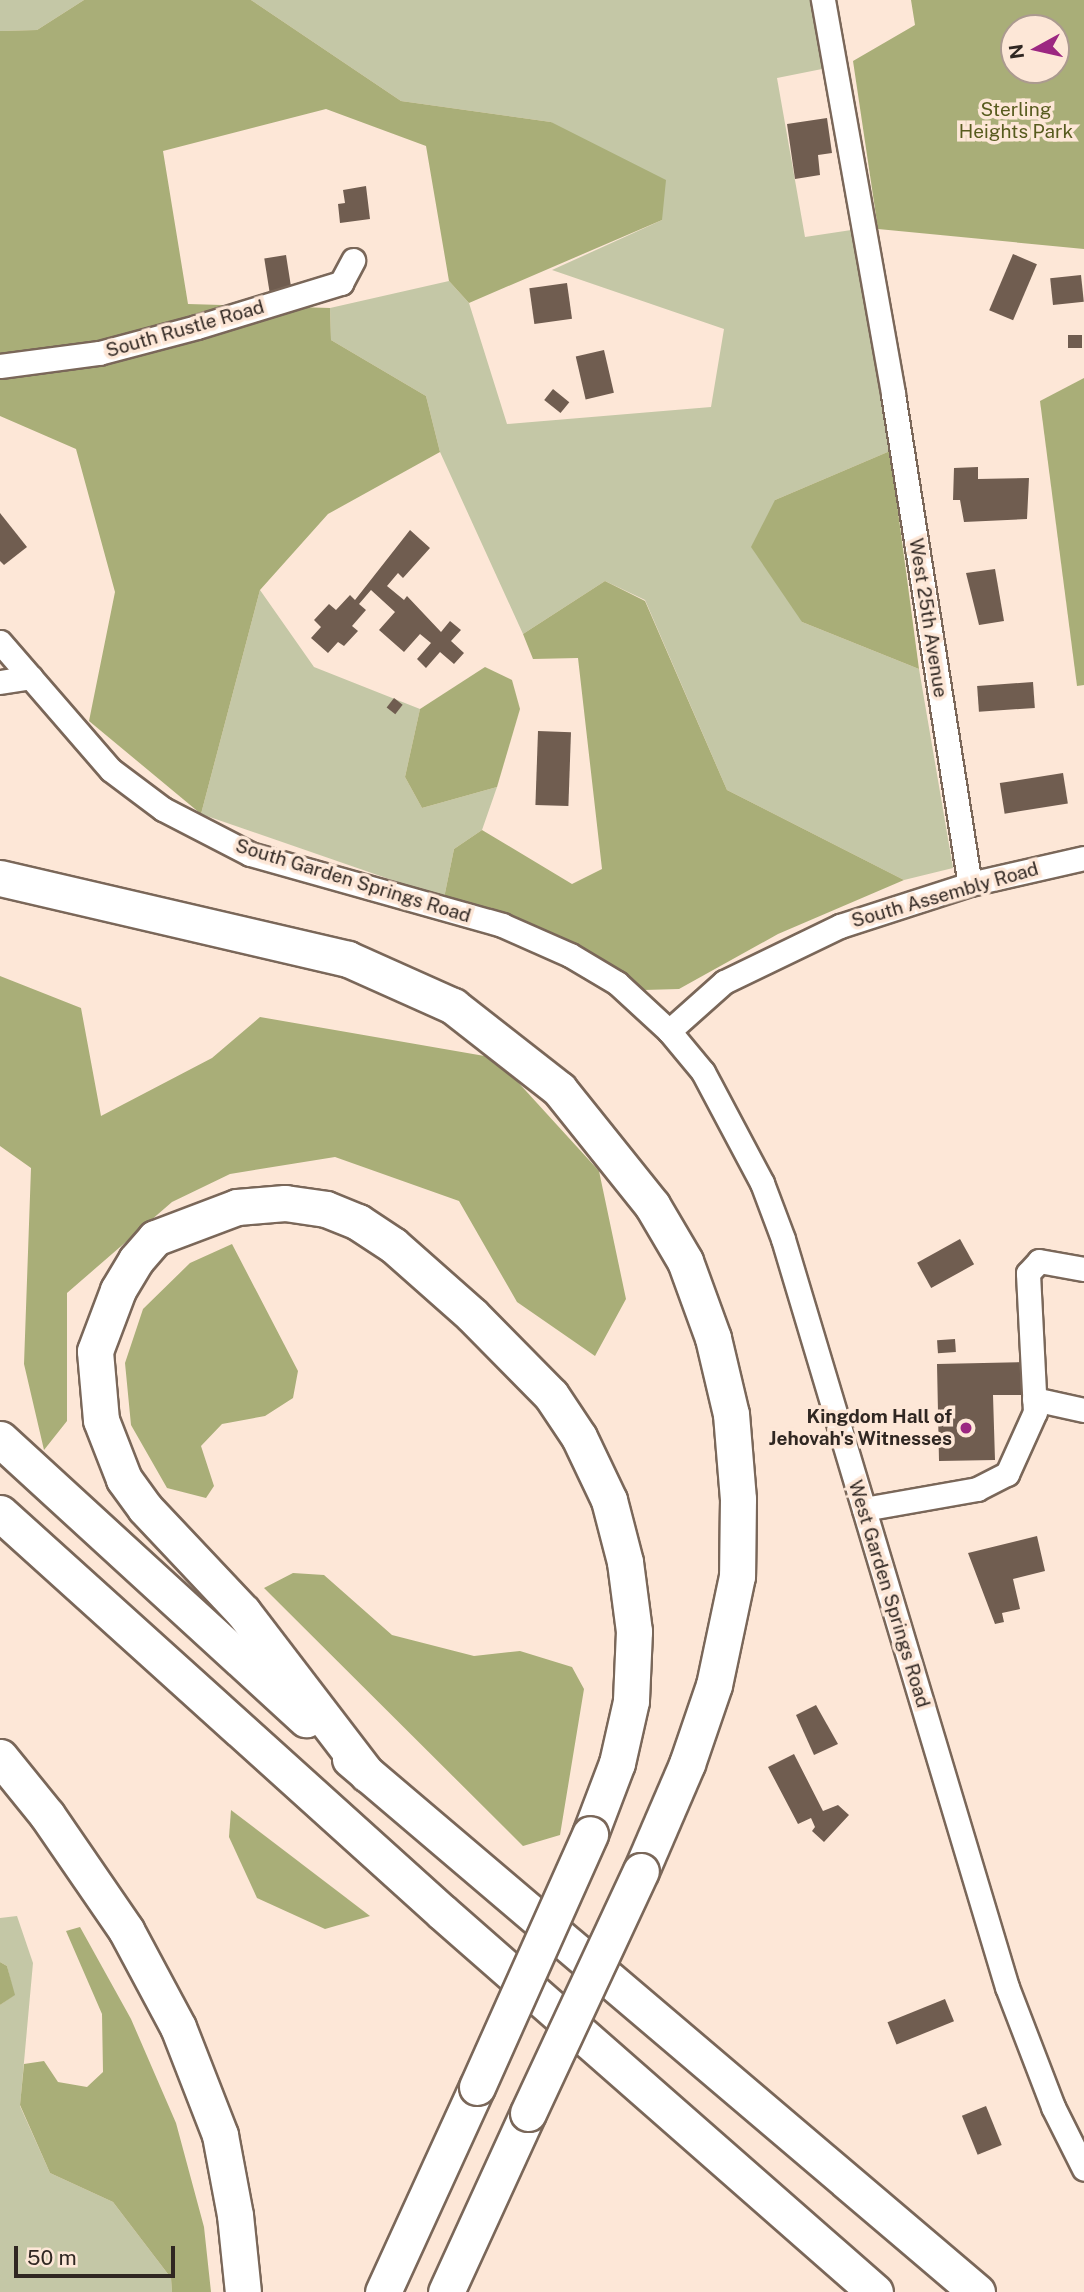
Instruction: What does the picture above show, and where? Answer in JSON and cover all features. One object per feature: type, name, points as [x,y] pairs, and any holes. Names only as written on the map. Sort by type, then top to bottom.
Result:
[{"type":"highway","points":[[0,878],[348,958],[453,1006],[559,1089],[652,1205],[685,1261],[713,1338],[732,1414],[737,1550],[737,1576],[714,1685],[687,1764],[641,1871],[446,2292]]},
{"type":"highway","points":[[367,1774],[243,1612],[145,1508],[124,1479],[101,1420],[94,1351],[118,1290],[136,1260],[155,1238],[237,1207],[285,1203],[317,1207],[358,1222],[393,1245],[472,1315],[542,1386],[579,1437],[609,1500],[625,1562],[634,1631],[631,1701],[617,1763],[590,1834],[383,2292]]},
{"type":"highway","points":[[0,1439],[367,1774],[976,2292]]},
{"type":"highway","points":[[0,1513],[442,1912],[876,2292]]},
{"type":"highway","points":[[0,1757],[47,1815],[126,1930],[178,2027],[220,2136],[235,2216],[243,2292]]},
{"type":"street","name":"West 25th Avenue","points":[[824,0],[970,884]]},
{"type":"street","name":"South Rustle Road","points":[[0,366],[99,353],[197,327],[341,283],[353,260]]},
{"type":"street","name":"South Garden Springs Road","points":[[0,642],[111,770],[211,837],[250,854],[502,925],[570,955],[617,983],[669,1031]]},
{"type":"street","points":[[0,682],[31,677]]},
{"type":"street","name":"South Assembly Road","points":[[669,1031],[724,982],[793,946],[896,906],[970,884],[1084,858]]},
{"type":"street","name":"West Garden Springs Road","points":[[669,1031],[702,1072],[762,1184],[864,1509],[1007,1987],[1077,2137],[1084,2169]]},
{"type":"street","points":[[864,1509],[977,1489],[1007,1474],[1035,1412],[1028,1273],[1039,1261],[1084,1269]]},
{"type":"street","points":[[1034,1399],[1084,1410]]},
{"type":"green space","points":[[0,0],[84,0],[37,30],[0,31]]},
{"type":"green space","points":[[84,0],[251,0],[401,101],[551,122],[666,180],[662,220],[469,303],[449,281],[426,146],[326,109],[163,151],[188,304],[330,308],[331,340],[426,396],[440,452],[328,514],[260,590],[201,814],[89,721],[115,592],[76,449],[0,416],[0,31],[37,30]]},
{"type":"green space","points":[[251,0],[812,0],[822,69],[777,78],[805,237],[858,229],[890,451],[775,500],[802,622],[919,669],[953,868],[904,880],[727,790],[645,600],[605,581],[523,634],[440,452],[426,396],[331,340],[330,308],[449,281],[469,303],[507,424],[711,407],[724,329],[552,270],[662,220],[551,122],[401,101]]},
{"type":"green space","name":"Sterling Heights Park","points":[[911,0],[1084,0],[1084,249],[878,229],[853,61],[915,25]]},
{"type":"green space","points":[[1084,378],[1084,685],[1077,686],[1040,401]]},
{"type":"green space","points":[[890,451],[919,669],[802,622],[751,547],[775,500]]},
{"type":"green space","points":[[605,581],[645,601],[727,790],[904,880],[778,934],[679,989],[644,990],[444,898],[454,849],[482,830],[572,884],[602,869],[578,658],[533,659],[523,634]]},
{"type":"green space","points":[[260,590],[314,667],[420,709],[405,777],[422,808],[497,787],[482,830],[454,849],[444,898],[201,814]]},
{"type":"green space","points":[[485,667],[512,680],[520,709],[497,787],[422,808],[405,777],[420,709]]},
{"type":"green space","points":[[0,976],[81,1008],[101,1116],[212,1058],[260,1017],[496,1058],[599,1171],[626,1299],[595,1356],[517,1302],[459,1201],[335,1157],[230,1174],[172,1202],[67,1293],[67,1421],[44,1450],[24,1364],[31,1168],[0,1146]]},
{"type":"green space","points":[[232,1244],[298,1371],[293,1398],[265,1416],[222,1424],[201,1446],[214,1486],[206,1498],[167,1488],[131,1425],[125,1363],[143,1309],[190,1263]]},
{"type":"green space","points":[[293,1573],[324,1575],[392,1635],[474,1656],[520,1651],[572,1667],[584,1689],[560,1835],[523,1846],[264,1588]]},
{"type":"green space","points":[[231,1810],[370,1916],[325,1929],[257,1898],[229,1837]]},
{"type":"green space","points":[[17,1916],[33,1963],[20,2106],[50,2173],[113,2202],[171,2278],[172,2292],[0,2292],[0,2005],[14,1995],[7,1966],[0,1962],[0,1918]]},
{"type":"green space","points":[[80,1927],[131,2019],[176,2123],[204,2227],[211,2292],[172,2292],[171,2278],[113,2202],[50,2173],[20,2105],[24,2064],[44,2061],[58,2082],[87,2087],[103,2072],[102,2014],[66,1931]]},
{"type":"green space","points":[[0,1962],[7,1966],[15,1995],[0,2005]]},
{"type":"building","points":[[827,118],[832,153],[818,155],[820,175],[795,179],[787,124]]},
{"type":"building","points":[[366,186],[370,219],[340,223],[338,204],[345,203],[343,190]]},
{"type":"building","points":[[1013,254],[1037,264],[1013,320],[989,310]]},
{"type":"building","points":[[286,255],[292,291],[270,294],[264,258]]},
{"type":"building","points":[[1081,275],[1084,302],[1053,305],[1050,278]]},
{"type":"building","points":[[567,283],[572,319],[534,324],[529,288]]},
{"type":"building","points":[[1068,335],[1082,335],[1082,348],[1068,348]]},
{"type":"building","points":[[604,350],[614,393],[586,399],[576,357]]},
{"type":"building","points":[[553,389],[569,402],[561,413],[544,400]]},
{"type":"building","points":[[978,467],[978,479],[1029,478],[1027,519],[964,522],[960,500],[953,500],[954,468]]},
{"type":"building","points":[[0,513],[27,547],[4,565],[0,561]]},
{"type":"building","points":[[410,530],[430,548],[403,578],[398,573],[387,586],[404,600],[407,596],[441,632],[450,621],[461,630],[451,641],[464,653],[454,664],[440,652],[426,668],[417,659],[431,643],[420,634],[404,652],[379,630],[395,612],[371,590],[359,604],[366,610],[352,626],[358,631],[344,646],[338,642],[328,653],[311,638],[321,627],[314,620],[329,604],[336,610],[350,595],[355,600]]},
{"type":"building","points":[[995,569],[1004,621],[979,625],[966,573]]},
{"type":"building","points":[[1033,682],[1035,708],[979,712],[977,686]]},
{"type":"building","points":[[394,698],[403,705],[395,714],[387,707]]},
{"type":"building","points":[[538,731],[571,732],[568,806],[535,805]]},
{"type":"building","points":[[1063,773],[1068,804],[1005,814],[1000,783]]},
{"type":"building","points":[[960,1239],[974,1264],[931,1288],[917,1263]]},
{"type":"building","points":[[955,1339],[956,1352],[938,1353],[937,1340]]},
{"type":"building","name":"Kingdom Hall of Jehovah's Witnesses","points":[[1027,1362],[1028,1395],[993,1395],[995,1460],[939,1461],[937,1364]]},
{"type":"building","points":[[1037,1536],[1045,1571],[1013,1579],[1020,1609],[1002,1613],[1004,1622],[995,1624],[968,1553]]},
{"type":"building","points":[[816,1705],[838,1744],[814,1755],[796,1715]]},
{"type":"building","points":[[794,1754],[823,1811],[838,1805],[849,1815],[824,1842],[812,1831],[815,1827],[811,1818],[798,1824],[768,1767]]},
{"type":"building","points":[[945,1999],[954,2021],[897,2044],[888,2022]]},
{"type":"building","points":[[986,2106],[1002,2145],[978,2155],[962,2116]]},
{"type":"place","name":"Kingdom Hall of Jehovah's Witnesses","points":[[966,1428]]}]
